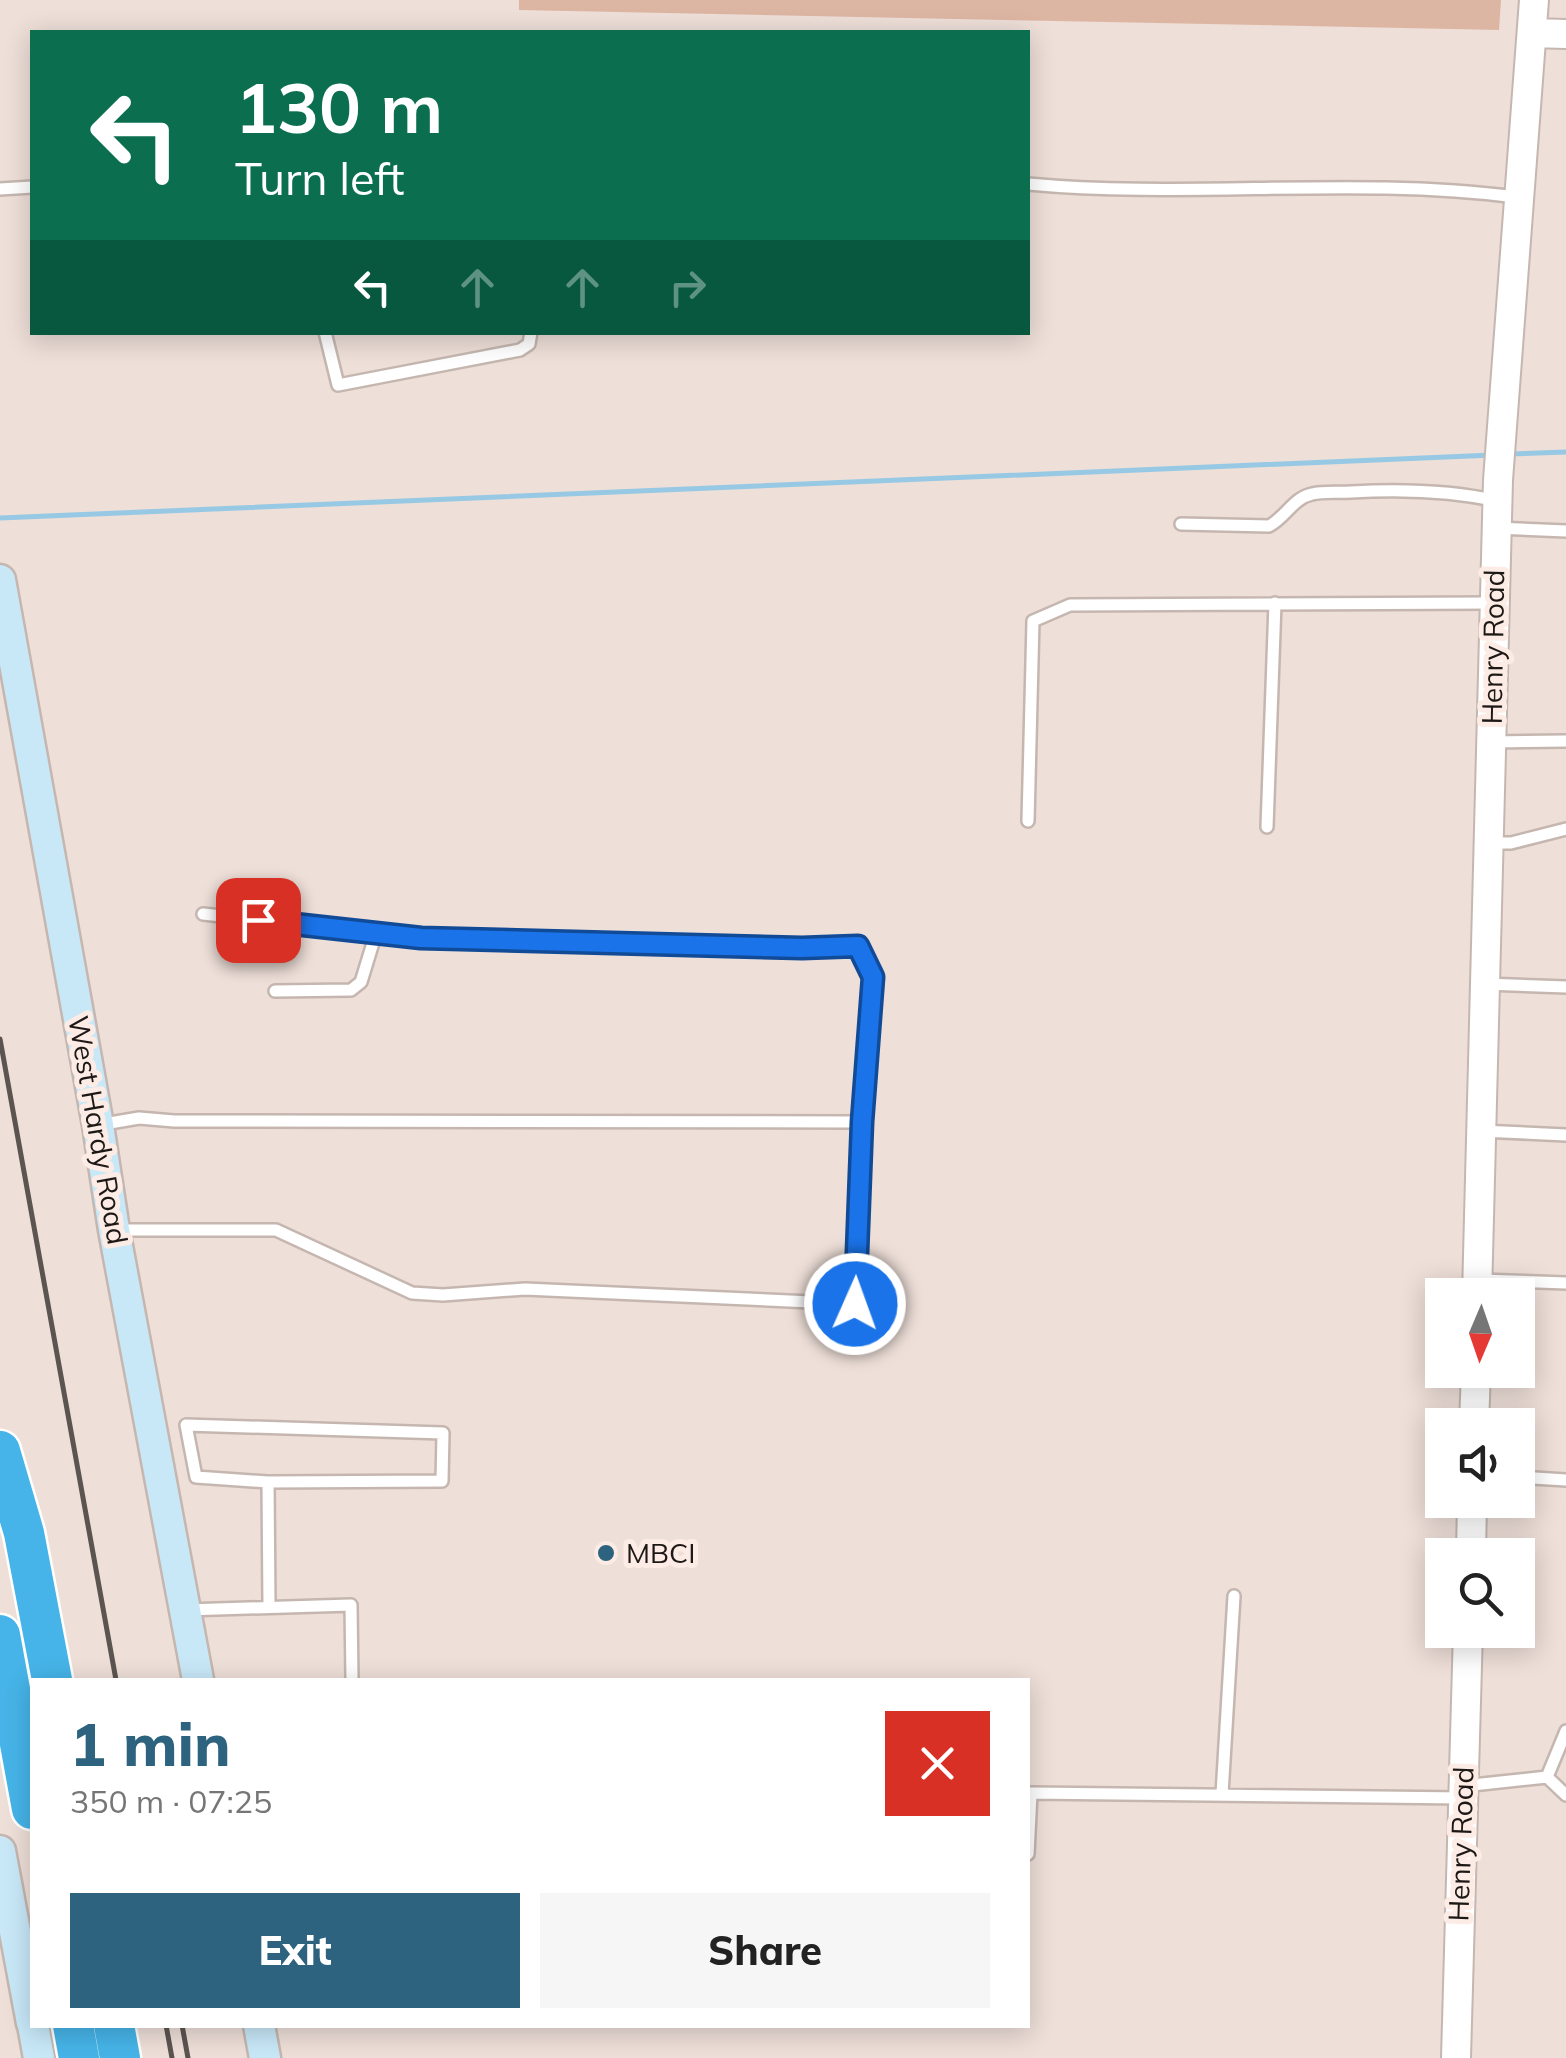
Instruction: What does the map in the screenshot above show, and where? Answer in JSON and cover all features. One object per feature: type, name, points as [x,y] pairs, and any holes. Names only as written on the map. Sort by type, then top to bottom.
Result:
[{"type":"highway","points":[[0,1450],[24,1533],[52,1678]]},
{"type":"highway","points":[[0,1635],[30,1797]]},
{"type":"highway","points":[[74,2028],[79,2058]]},
{"type":"highway","points":[[115,2028],[120,2058]]},
{"type":"main road","name":"West Hardy Road","points":[[0,580],[198,1678]]},
{"type":"main road","points":[[2,1871],[30,2009]]},
{"type":"main road","points":[[34,2028],[39,2058]]},
{"type":"main road","points":[[259,2028],[264,2058]]},
{"type":"street","name":"Henry Road","points":[[1476,1278],[1497,503],[1534,0]]},
{"type":"street","points":[[1532,33],[1566,34]]},
{"type":"street","name":"Henry Road","points":[[1456,2058],[1467,1648]]},
{"type":"lane","points":[[1030,184],[1082,189],[1468,190],[1521,197]]},
{"type":"lane","points":[[0,189],[30,186]]},
{"type":"lane","points":[[326,335],[338,385],[520,350],[530,344],[531,335]]},
{"type":"lane","points":[[1181,524],[1269,526],[1293,503],[1310,494],[1438,491],[1497,503],[1566,530]]},
{"type":"lane","points":[[1267,827],[1275,603]]},
{"type":"lane","points":[[1028,821],[1033,621],[1070,605],[1493,603]]},
{"type":"lane","points":[[1491,742],[1566,742]]},
{"type":"lane","points":[[1488,843],[1510,843],[1566,829]]},
{"type":"lane","points":[[114,1230],[276,1230],[412,1293],[443,1296],[525,1289],[855,1304],[862,1122],[873,977],[858,946],[802,948],[421,938],[203,914]]},
{"type":"lane","points":[[275,991],[351,990],[360,982],[376,934]]},
{"type":"lane","points":[[1485,984],[1566,987]]},
{"type":"lane","points":[[98,1125],[139,1118],[862,1122]]},
{"type":"lane","points":[[1481,1132],[1566,1134]]},
{"type":"lane","points":[[1535,1284],[1566,1282]]},
{"type":"lane","points":[[186,1425],[443,1432],[442,1481],[268,1482],[196,1477],[186,1425]]},
{"type":"lane","points":[[1535,1478],[1566,1480]]},
{"type":"lane","points":[[268,1482],[270,1606]]},
{"type":"lane","points":[[1222,1794],[1234,1596]]},
{"type":"lane","points":[[185,1610],[351,1604],[352,1678]]},
{"type":"lane","points":[[1547,1778],[1566,1731]]},
{"type":"lane","points":[[1030,1793],[1463,1792],[1547,1778],[1566,1794]]},
{"type":"shaded area","points":[[519,0],[1501,0],[1499,30],[519,10]]},
{"type":"waterway","points":[[1509,454],[1566,452]]},
{"type":"waterway","points":[[0,518],[1493,455]]},
{"type":"railway","points":[[0,1039],[116,1678]]},
{"type":"railway","points":[[167,2028],[172,2058]]},
{"type":"railway","points":[[183,2028],[188,2058]]},
{"type":"place","name":"MBCI","points":[[606,1553]]},
{"type":"route","points":[[258,920],[421,938],[802,948],[858,946],[873,977],[862,1122],[855,1304]]}]
